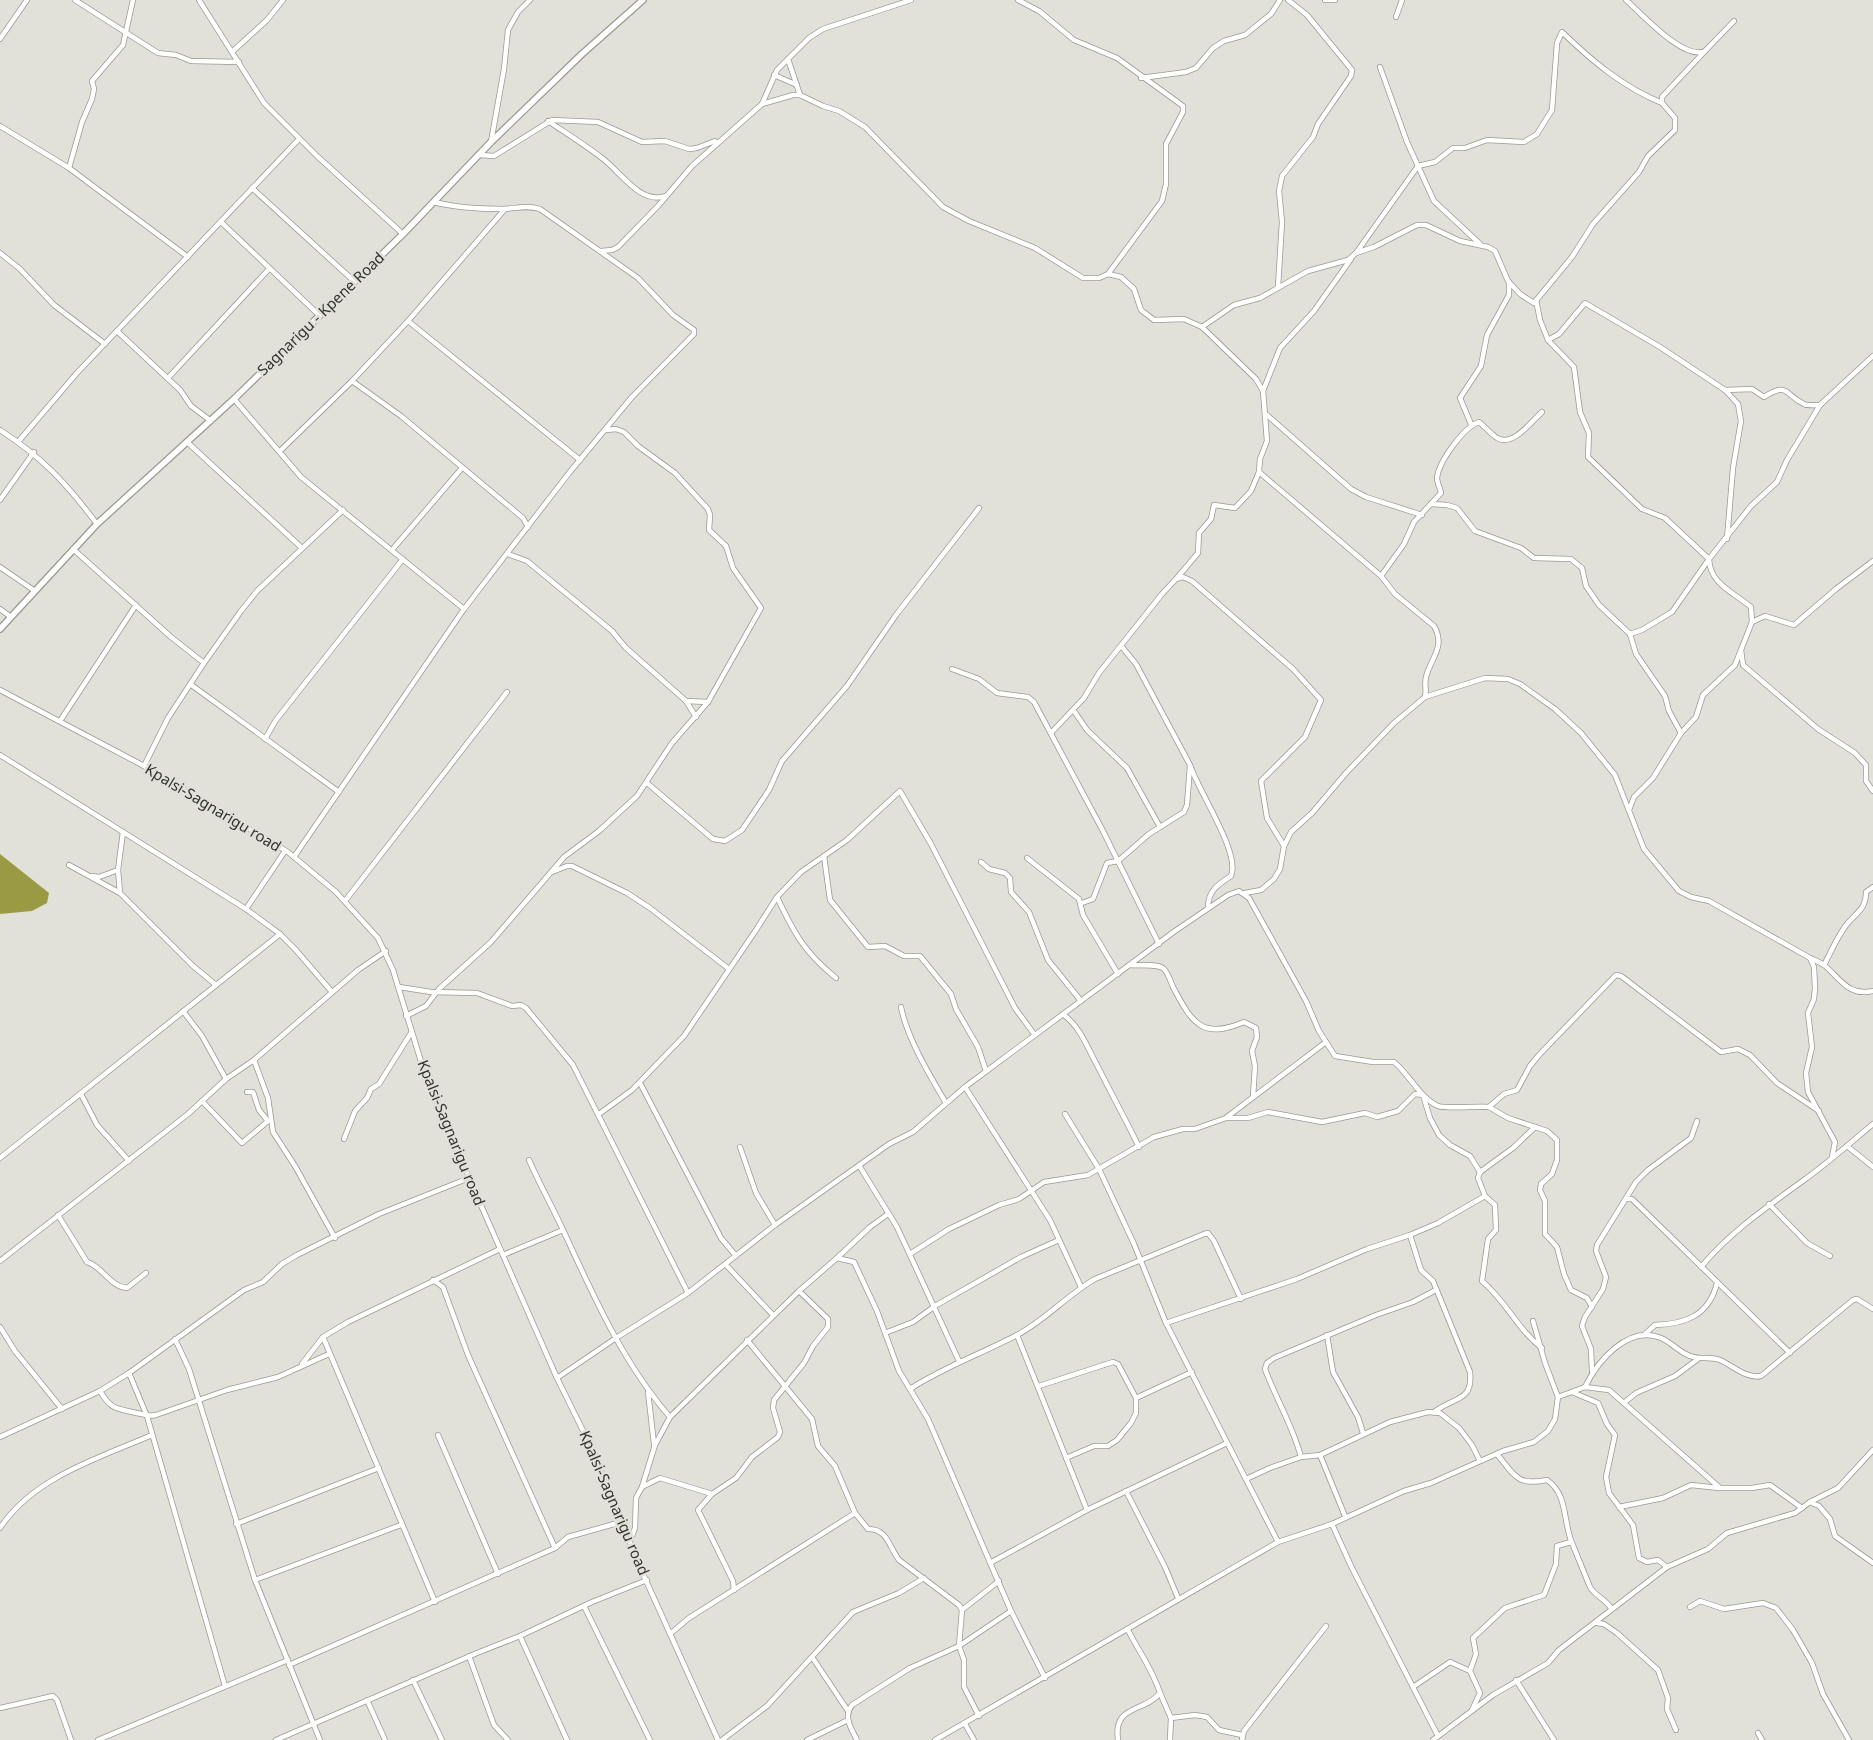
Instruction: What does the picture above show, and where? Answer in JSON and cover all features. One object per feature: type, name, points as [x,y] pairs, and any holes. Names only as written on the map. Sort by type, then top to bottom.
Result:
[{"type":"street","points":[[0,38],[28,0]]},
{"type":"street","points":[[75,0],[126,34],[158,52],[176,55],[191,61],[239,62]]},
{"type":"street","points":[[69,168],[79,130],[92,99],[94,89],[92,81],[120,50],[126,34],[133,0]]},
{"type":"street","points":[[199,0],[233,51],[264,103],[299,139],[404,234]]},
{"type":"street","points":[[233,51],[266,20],[283,0]]},
{"type":"street","points":[[491,142],[504,69],[508,30],[518,12],[530,0]]},
{"type":"street","name":"Sagnarigu - Kpene Road","points":[[0,629],[97,524],[234,399],[404,234],[491,142],[582,54],[643,0]]},
{"type":"street","points":[[762,104],[774,75],[809,38],[824,29],[911,0]]},
{"type":"street","points":[[602,251],[618,247],[719,139],[762,104],[793,95],[800,95],[854,118],[943,207],[968,221],[1035,248],[1083,278],[1099,278],[1108,274],[1162,200],[1166,184],[1166,144],[1183,112],[1180,102],[1141,78],[1117,58],[1074,40],[1039,12],[1018,0]]},
{"type":"street","points":[[1141,78],[1186,72],[1196,68],[1213,48],[1224,41],[1246,35],[1271,14],[1280,0]]},
{"type":"street","points":[[1278,287],[1282,222],[1280,191],[1282,176],[1313,137],[1318,124],[1351,76],[1352,70],[1307,15],[1288,0]]},
{"type":"street","points":[[1325,0],[1335,0]]},
{"type":"street","points":[[1396,18],[1402,0]]},
{"type":"street","points":[[1626,0],[1665,36],[1686,50],[1700,53],[1705,51]]},
{"type":"street","points":[[1662,103],[1665,93],[1734,21]]},
{"type":"street","points":[[1263,391],[1280,348],[1314,311],[1418,166],[1435,162],[1453,148],[1465,148],[1487,140],[1524,142],[1537,134],[1552,110],[1557,43],[1562,32],[1594,62],[1620,82],[1662,103],[1675,118],[1675,130],[1648,156],[1639,172],[1594,224],[1572,257],[1536,300],[1531,302],[1520,294],[1508,281]]},
{"type":"street","points":[[788,59],[800,95]]},
{"type":"street","points":[[1380,67],[1418,166],[1434,201],[1481,245]]},
{"type":"street","points":[[774,75],[797,85]]},
{"type":"street","points":[[480,155],[494,156],[548,120],[598,122],[642,142],[665,141],[689,149],[697,148],[719,139]]},
{"type":"street","points":[[548,120],[606,161],[633,188],[656,198],[666,196]]},
{"type":"street","points":[[0,126],[69,168],[188,257]]},
{"type":"street","points":[[18,442],[117,331],[299,139]]},
{"type":"street","points":[[252,188],[355,282]]},
{"type":"street","points":[[294,857],[464,610],[580,460],[632,397],[694,334],[694,330],[674,315],[638,278],[540,209],[530,206],[505,209],[459,206],[434,202]]},
{"type":"street","points":[[280,451],[352,381],[408,321],[505,209]]},
{"type":"street","points":[[221,222],[320,316]]},
{"type":"street","points":[[1202,326],[1234,305],[1260,298],[1308,271],[1348,260],[1356,253],[1374,247],[1416,225],[1426,225],[1460,241],[1481,245],[1495,251],[1508,281],[1510,295],[1487,335],[1480,366],[1460,398],[1472,424]]},
{"type":"street","points":[[0,253],[20,269],[54,304],[105,344]]},
{"type":"street","points":[[168,378],[269,269]]},
{"type":"street","points":[[1051,733],[1084,698],[1099,673],[1122,648],[1162,594],[1198,553],[1200,533],[1211,519],[1214,505],[1235,508],[1251,491],[1259,472],[1260,459],[1267,441],[1267,415],[1263,391],[1256,378],[1202,326],[1184,319],[1154,320],[1141,310],[1134,289],[1121,277],[1108,274]]},
{"type":"street","points":[[1536,300],[1540,320],[1548,340],[1574,367],[1580,412],[1589,433],[1588,458],[1642,509],[1665,518],[1708,558],[1709,570],[1714,579],[1751,607],[1752,622],[1735,665],[1708,687],[1703,695],[1696,717],[1681,733],[1653,778],[1634,797],[1629,810]]},
{"type":"street","points":[[1548,340],[1559,334],[1585,303],[1660,347],[1725,390],[1738,404],[1741,421],[1733,468],[1726,539]]},
{"type":"street","points":[[408,321],[580,460]]},
{"type":"street","points":[[117,331],[168,378],[185,396],[191,406],[211,421]]},
{"type":"street","points":[[1630,634],[1642,630],[1672,612],[1708,558],[1726,539],[1751,506],[1777,482],[1787,460],[1820,405],[1873,356]]},
{"type":"street","points":[[352,381],[401,416],[523,518],[528,527]]},
{"type":"street","points":[[1725,390],[1752,389],[1764,397],[1776,389],[1785,390],[1804,404],[1820,405]]},
{"type":"street","points":[[234,399],[301,477],[464,610]]},
{"type":"street","points":[[1381,576],[1404,544],[1414,522],[1441,493],[1437,479],[1446,458],[1452,446],[1472,424],[1479,422],[1496,437],[1504,440],[1513,438],[1542,412]]},
{"type":"street","points":[[1267,415],[1351,489],[1366,497],[1422,514]]},
{"type":"street","points":[[406,1016],[423,1009],[436,992],[491,942],[548,873],[564,857],[612,819],[637,796],[672,743],[708,702],[761,608],[733,568],[726,546],[709,530],[710,515],[696,494],[675,473],[638,446],[624,432],[616,429],[606,430]]},
{"type":"street","points":[[0,430],[34,452],[53,471],[97,524]]},
{"type":"street","points":[[187,442],[302,548]]},
{"type":"street","points":[[0,500],[34,452]]},
{"type":"street","points":[[392,550],[462,468]]},
{"type":"street","points":[[1259,472],[1381,576],[1395,594],[1434,626],[1438,633],[1439,648],[1425,680],[1425,697]]},
{"type":"street","points":[[1431,504],[1457,508],[1476,531],[1521,548],[1534,558],[1571,559],[1582,568],[1586,586],[1599,605],[1630,634],[1636,654],[1665,696],[1669,711],[1681,733]]},
{"type":"street","points":[[647,783],[713,839],[725,840],[742,830],[769,790],[782,762],[847,686],[896,615],[979,508]]},
{"type":"street","points":[[144,766],[168,718],[204,662],[257,591],[343,510]]},
{"type":"street","points":[[73,549],[171,637],[204,662]]},
{"type":"street","points":[[508,554],[528,561],[612,631],[625,647],[686,701],[696,716]]},
{"type":"street","points":[[265,739],[276,720],[403,559]]},
{"type":"street","points":[[1752,622],[1765,616],[1794,625],[1836,589],[1873,561]]},
{"type":"street","points":[[0,567],[35,591]]},
{"type":"street","points":[[1176,579],[1183,577],[1192,581],[1293,669],[1321,700],[1305,736],[1260,781],[1267,818],[1284,846]]},
{"type":"street","points":[[60,722],[136,605]]},
{"type":"street","points":[[0,609],[11,617]]},
{"type":"street","points":[[1122,648],[1136,664],[1190,765],[1195,780],[1222,833],[1233,864],[1230,876],[1212,890],[1208,899],[1208,908]]},
{"type":"street","points":[[1741,649],[1743,665],[1818,729],[1854,753],[1866,765],[1866,781],[1873,791]]},
{"type":"street","points":[[952,669],[979,679],[1003,695],[1028,697],[1034,702],[1118,861],[1159,944]]},
{"type":"street","points":[[557,1378],[688,1293],[726,1265],[775,1224],[860,1167],[889,1144],[913,1132],[965,1087],[1034,1034],[1208,908],[1228,895],[1239,891],[1245,893],[1261,890],[1274,879],[1280,869],[1284,846],[1291,832],[1312,813],[1346,773],[1394,723],[1425,697],[1485,678],[1508,679],[1520,684],[1555,709],[1581,733],[1615,775],[1644,849],[1679,890],[1691,897],[1709,902],[1824,965],[1836,978],[1852,989],[1863,993],[1873,991]]},
{"type":"street","points":[[190,684],[339,792]]},
{"type":"street","name":"Kpalsi-Sagnarigu road","points":[[0,690],[144,766],[294,857],[345,901],[369,927],[386,951],[399,987],[411,1033],[423,1068],[469,1178],[557,1378],[594,1453],[621,1522],[718,1740]]},
{"type":"street","points":[[345,901],[506,692]]},
{"type":"street","points":[[686,701],[708,702]]},
{"type":"street","points":[[1074,710],[1087,730],[1127,768],[1160,827]]},
{"type":"street","points":[[0,754],[246,909],[280,934],[332,992]]},
{"type":"street","points":[[1082,903],[1093,898],[1107,863],[1118,861],[1160,827],[1180,816],[1186,809],[1190,765]]},
{"type":"street","points":[[599,1114],[640,1083],[684,1036],[777,897],[801,872],[847,840],[900,791],[931,844],[1015,1008],[1034,1034]]},
{"type":"street","points":[[120,893],[118,870],[122,832]]},
{"type":"street","points":[[246,909],[285,851]]},
{"type":"street","points":[[824,856],[830,900],[851,928],[868,948],[885,946],[904,956],[920,956],[951,994],[956,1008],[978,1047],[986,1071]]},
{"type":"street","points":[[1027,858],[1082,903],[1083,915],[1099,945],[1112,960],[1118,974]]},
{"type":"street","points":[[981,862],[989,869],[1005,873],[1010,878],[1012,892],[1029,912],[1048,960],[1081,1001]]},
{"type":"street","points":[[69,865],[120,893],[193,966],[216,985]]},
{"type":"street","points":[[548,873],[566,866],[572,866],[627,893],[729,969]]},
{"type":"street","points":[[88,875],[99,877],[118,870]]},
{"type":"street","points":[[1824,965],[1847,924],[1858,915],[1866,902],[1866,892],[1873,887]]},
{"type":"street","points":[[1245,893],[1302,993],[1335,1056],[1373,1062],[1394,1062],[1404,1071],[1423,1095],[1439,1106],[1488,1107],[1508,1118],[1548,1131],[1557,1140],[1558,1160],[1552,1174],[1541,1184],[1540,1190],[1544,1201],[1545,1234],[1557,1247],[1564,1274],[1572,1290],[1587,1298],[1592,1307]]},
{"type":"street","points":[[777,897],[794,935],[812,957],[836,978]]},
{"type":"street","points":[[0,1158],[280,934]]},
{"type":"street","points":[[0,1261],[128,1161],[226,1079],[254,1060],[332,992],[386,951]]},
{"type":"street","points":[[1810,958],[1814,967],[1815,988],[1814,999],[1808,1013],[1812,1048],[1806,1073],[1808,1092],[1835,1142],[1832,1158]]},
{"type":"street","points":[[1130,965],[1157,966],[1164,969],[1184,1007],[1197,1024],[1214,1031],[1244,1022],[1256,1028],[1257,1037],[1252,1051],[1255,1066],[1253,1097]]},
{"type":"street","points":[[1488,1107],[1504,1094],[1518,1090],[1530,1066],[1539,1055],[1616,975],[1621,976],[1721,1052],[1738,1050],[1750,1055],[1777,1083],[1819,1111]]},
{"type":"street","points":[[399,987],[436,992],[478,993],[512,1006],[524,1007],[573,1065],[688,1293]]},
{"type":"street","points":[[901,1007],[903,1018],[928,1071],[946,1103]]},
{"type":"street","points":[[183,1011],[202,1036],[226,1079]]},
{"type":"street","points":[[1064,1014],[1072,1021],[1090,1048],[1096,1064],[1139,1147]]},
{"type":"street","points":[[344,1139],[355,1111],[367,1098],[371,1089],[379,1084],[411,1033]]},
{"type":"street","points":[[910,1254],[949,1229],[999,1204],[1019,1198],[1044,1182],[1088,1175],[1154,1138],[1183,1129],[1195,1129],[1226,1118],[1326,1042]]},
{"type":"street","points":[[254,1060],[268,1098],[273,1132],[295,1166],[335,1238]]},
{"type":"street","points":[[640,1083],[721,1238],[736,1256]]},
{"type":"street","points":[[965,1087],[1032,1188],[1050,1220],[1081,1287]]},
{"type":"street","points":[[202,1101],[242,1143],[268,1121],[259,1110],[253,1092],[247,1092]]},
{"type":"street","points":[[81,1094],[97,1125],[128,1161]]},
{"type":"street","points":[[1226,1118],[1248,1118],[1268,1112],[1322,1122],[1365,1112],[1377,1117],[1398,1111],[1415,1094],[1423,1095]]},
{"type":"street","points":[[1423,1095],[1430,1118],[1439,1135],[1450,1145],[1470,1156],[1480,1172]]},
{"type":"street","points":[[1065,1114],[1098,1168],[1140,1260],[1166,1323],[1278,1542]]},
{"type":"street","points":[[1592,1371],[1591,1349],[1582,1326],[1603,1289],[1606,1277],[1596,1251],[1597,1245],[1626,1199],[1648,1170],[1691,1138],[1697,1121]]},
{"type":"street","points":[[1700,1267],[1720,1244],[1768,1204],[1805,1180],[1873,1124]]},
{"type":"street","points":[[1535,1127],[1513,1148],[1480,1172],[1478,1178],[1485,1196],[1495,1205],[1496,1230],[1488,1239],[1482,1281],[1512,1312],[1521,1329],[1542,1348]]},
{"type":"street","points":[[1847,1146],[1873,1167]]},
{"type":"street","points":[[740,1147],[756,1193],[775,1224]]},
{"type":"street","points":[[529,1160],[584,1279],[616,1338],[647,1391],[670,1417]]},
{"type":"street","points":[[860,1167],[897,1228],[959,1361]]},
{"type":"street","points":[[0,1437],[100,1391],[244,1290],[262,1282],[282,1264],[379,1214],[469,1178]]},
{"type":"street","points":[[1166,1323],[1297,1279],[1367,1249],[1438,1223],[1485,1196]]},
{"type":"street","points":[[1626,1199],[1632,1199],[1646,1215],[1661,1226],[1700,1267],[1790,1353]]},
{"type":"street","points":[[1768,1204],[1808,1243],[1830,1256]]},
{"type":"street","points":[[630,1541],[635,1528],[636,1498],[642,1487],[654,1445],[670,1417],[773,1315],[837,1258],[856,1238],[888,1214]]},
{"type":"street","points":[[58,1215],[87,1262],[94,1264],[116,1285],[126,1288],[146,1273]]},
{"type":"street","points":[[502,1255],[563,1230]]},
{"type":"street","points":[[910,1389],[935,1372],[1018,1335],[1045,1317],[1081,1287],[1140,1260],[1208,1234],[1241,1298]]},
{"type":"street","points":[[1246,1479],[1270,1468],[1301,1458],[1320,1455],[1363,1433],[1390,1422],[1434,1412],[1468,1393],[1471,1386],[1470,1372],[1433,1281],[1421,1270],[1410,1234]]},
{"type":"street","points":[[885,1333],[913,1322],[935,1306],[1021,1257],[1058,1240]]},
{"type":"street","points":[[301,1366],[324,1337],[360,1315],[500,1250]]},
{"type":"street","points":[[837,1258],[854,1262],[885,1333],[899,1371],[928,1419],[1011,1611],[1045,1678]]},
{"type":"street","points":[[726,1265],[773,1315]]},
{"type":"street","points":[[445,1276],[443,1287],[468,1355],[554,1548]]},
{"type":"street","points":[[433,1280],[443,1287]]},
{"type":"street","points":[[1585,1388],[1592,1371],[1604,1356],[1614,1348],[1644,1335],[1655,1325],[1671,1325],[1698,1316],[1714,1293],[1717,1283]]},
{"type":"street","points":[[1301,1458],[1295,1434],[1275,1396],[1265,1369],[1274,1358],[1327,1335],[1414,1302],[1436,1290]]},
{"type":"street","points":[[734,1590],[733,1582],[698,1510],[712,1494],[736,1478],[752,1457],[778,1437],[780,1432],[773,1408],[774,1400],[784,1385],[804,1364],[813,1346],[828,1327],[828,1319],[798,1292]]},
{"type":"street","points":[[1644,1335],[1660,1337],[1687,1355],[1698,1359],[1718,1359],[1756,1377],[1762,1376],[1853,1300],[1858,1299],[1873,1309]]},
{"type":"street","points":[[935,1740],[1278,1542],[1332,1524],[1346,1516],[1497,1454],[1534,1442],[1548,1431],[1555,1419],[1558,1398],[1545,1363],[1533,1321]]},
{"type":"street","points":[[0,1327],[15,1351],[62,1409]]},
{"type":"street","points":[[1018,1335],[1087,1510]]},
{"type":"street","points":[[1327,1335],[1334,1372],[1358,1417],[1363,1433]]},
{"type":"street","points":[[324,1337],[379,1468],[401,1526],[435,1602]]},
{"type":"street","points":[[175,1339],[184,1356],[255,1580],[320,1740]]},
{"type":"street","points":[[747,1340],[812,1419],[815,1438],[836,1466],[855,1513],[868,1529],[881,1531],[899,1560],[954,1600],[962,1610],[959,1646],[964,1660],[964,1687],[979,1716]]},
{"type":"street","points":[[100,1391],[108,1404],[126,1412],[156,1416],[227,1390],[278,1377],[330,1354]]},
{"type":"street","points":[[1625,1402],[1636,1393],[1675,1376],[1698,1359]]},
{"type":"street","points":[[1039,1386],[1113,1362],[1118,1364],[1136,1398],[1136,1413],[1118,1440],[1108,1446],[1084,1449],[1066,1458]]},
{"type":"street","points":[[129,1372],[147,1416],[225,1686]]},
{"type":"street","points":[[1136,1398],[1192,1372]]},
{"type":"street","points":[[1558,1398],[1585,1388],[1609,1390],[1625,1402],[1687,1461],[1720,1488]]},
{"type":"street","points":[[647,1391],[654,1445]]},
{"type":"street","points":[[1572,1392],[1598,1403],[1607,1424],[1615,1435],[1606,1477],[1609,1493],[1633,1525],[1639,1558],[1647,1562],[1658,1560],[1667,1567]]},
{"type":"street","points":[[1434,1412],[1451,1420],[1459,1428],[1472,1445],[1480,1461]]},
{"type":"street","points":[[0,1528],[13,1510],[43,1486],[86,1462],[152,1434]]},
{"type":"street","points":[[438,1435],[498,1574]]},
{"type":"street","points":[[990,1563],[1087,1510],[1227,1443]]},
{"type":"street","points":[[1433,1740],[1516,1680],[1548,1663],[1559,1650],[1667,1567],[1708,1549],[1727,1533],[1795,1513],[1810,1502],[1838,1488],[1873,1450]]},
{"type":"street","points":[[1497,1454],[1523,1482],[1531,1483],[1547,1480],[1556,1486],[1566,1515],[1571,1542],[1593,1592],[1601,1595],[1612,1608]]},
{"type":"street","points":[[1320,1455],[1346,1516]]},
{"type":"street","points":[[236,1524],[379,1468]]},
{"type":"street","points":[[642,1487],[660,1478],[712,1494]]},
{"type":"street","points":[[1620,1507],[1662,1498],[1691,1485],[1720,1488],[1752,1488],[1770,1484],[1802,1508]]},
{"type":"street","points":[[1126,1491],[1153,1542],[1178,1598]]},
{"type":"street","points":[[1810,1502],[1819,1506],[1832,1522],[1835,1536],[1873,1563]]},
{"type":"street","points":[[670,1634],[689,1618],[855,1513]]},
{"type":"street","points":[[98,1740],[225,1686],[435,1602],[554,1548],[568,1537],[621,1522]]},
{"type":"street","points":[[1332,1524],[1350,1566],[1438,1736]]},
{"type":"street","points":[[255,1580],[401,1526]]},
{"type":"street","points":[[1470,1712],[1480,1693],[1470,1670],[1476,1654],[1473,1638],[1505,1608],[1544,1595],[1556,1564],[1558,1546],[1571,1542]]},
{"type":"street","points":[[722,1740],[767,1706],[853,1612],[899,1593],[924,1578]]},
{"type":"street","points":[[276,1740],[648,1580]]},
{"type":"street","points":[[962,1610],[999,1581]]},
{"type":"street","points":[[1690,1607],[1700,1601],[1724,1609],[1763,1604],[1776,1608],[1793,1630],[1812,1663],[1824,1694],[1849,1740]]},
{"type":"street","points":[[584,1606],[650,1740]]},
{"type":"street","points":[[848,1711],[852,1705],[910,1668],[959,1646],[1011,1611]]},
{"type":"street","points":[[1596,1623],[1604,1624],[1617,1633],[1658,1670],[1668,1698],[1667,1709],[1676,1730]]},
{"type":"street","points":[[1171,1718],[1195,1715],[1207,1717],[1219,1730],[1242,1738],[1326,1626]]},
{"type":"street","points":[[1128,1630],[1149,1666],[1171,1718],[1170,1740]]},
{"type":"street","points":[[520,1636],[567,1740]]},
{"type":"street","points":[[469,1656],[494,1725],[508,1740]]},
{"type":"street","points":[[812,1657],[848,1711],[848,1720],[857,1740]]},
{"type":"street","points":[[1413,1687],[1450,1662],[1470,1670]]},
{"type":"street","points":[[413,1680],[442,1740]]},
{"type":"street","points":[[1516,1680],[1554,1740]]},
{"type":"street","points":[[1118,1740],[1116,1727],[1122,1716],[1160,1693]]},
{"type":"street","points":[[0,1708],[53,1696],[71,1740]]},
{"type":"street","points":[[367,1700],[386,1740]]},
{"type":"street","points":[[807,1740],[848,1720]]},
{"type":"street","points":[[965,1724],[974,1740]]},
{"type":"street","points":[[1758,1733],[1762,1740]]},
{"type":"shaded area","points":[[0,854],[49,893],[47,903],[32,911],[0,914]]}]
